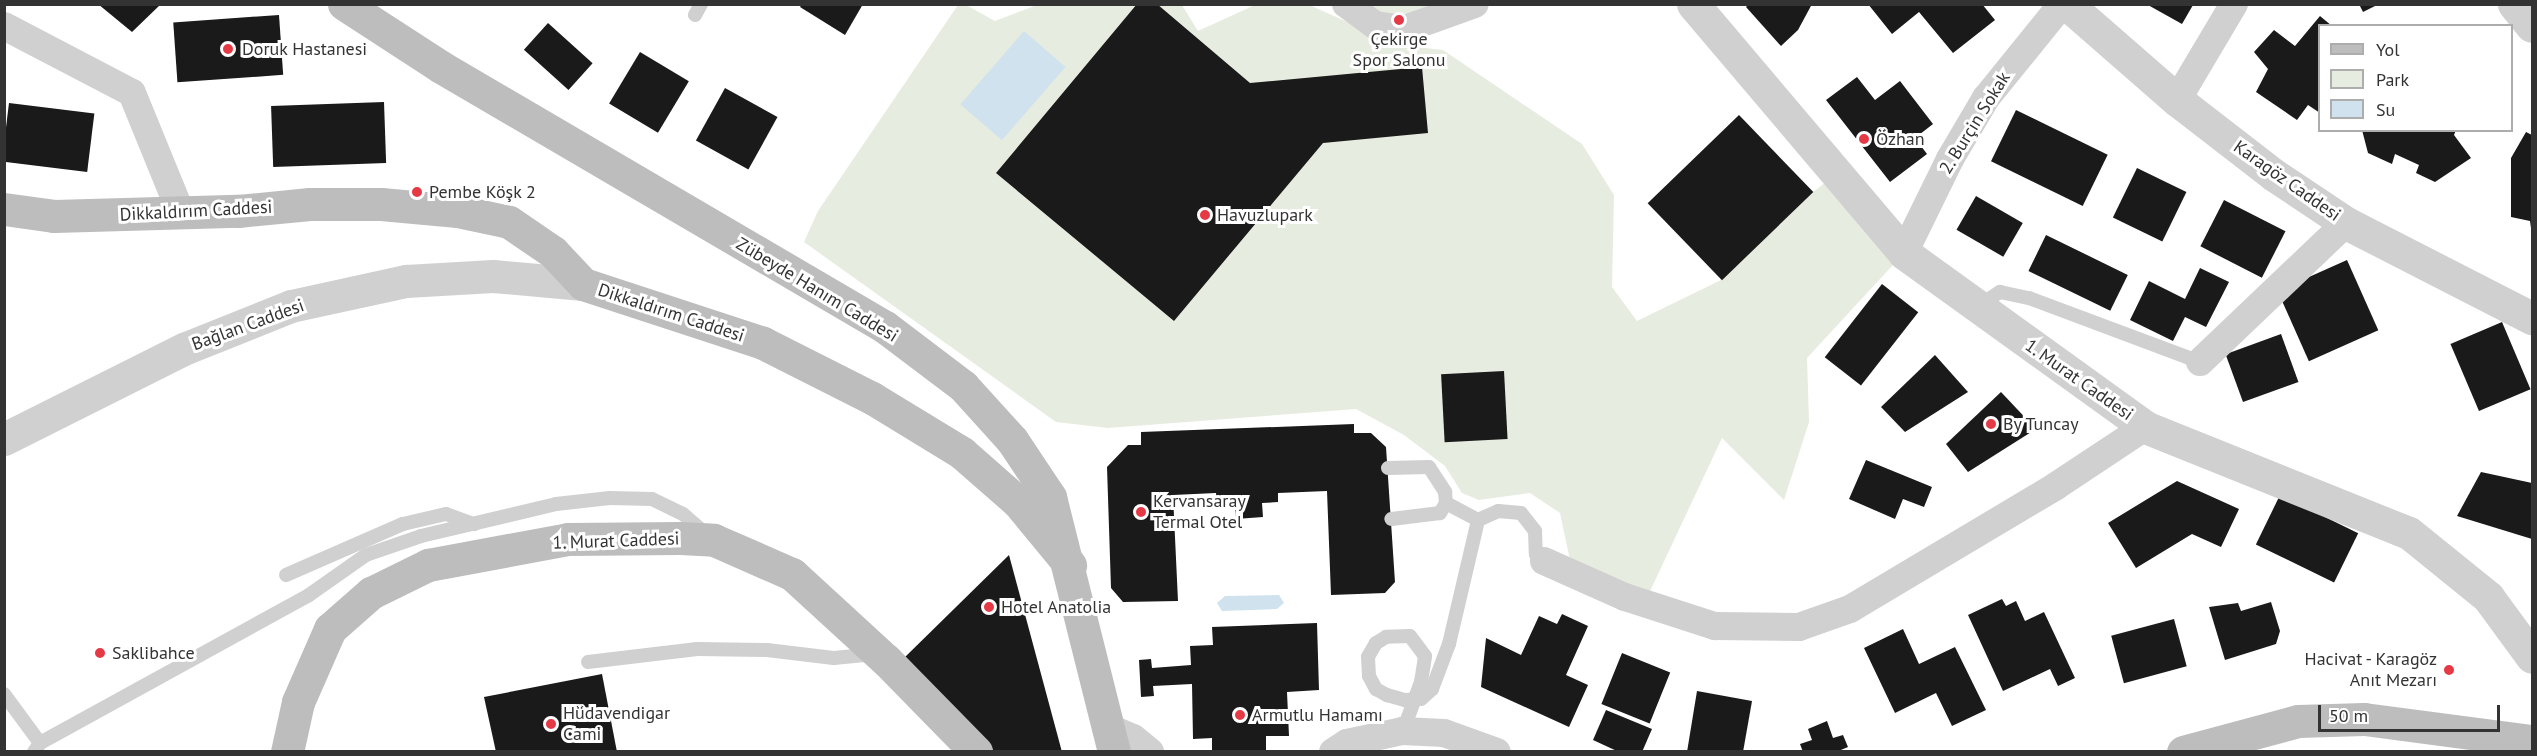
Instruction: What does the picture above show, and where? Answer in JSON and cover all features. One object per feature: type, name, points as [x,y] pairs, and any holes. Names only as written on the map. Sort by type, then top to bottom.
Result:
[{"type":"main road","name":"Zübeyde Hanım Caddesi","points":[[344,4],[451,73],[885,327],[963,386],[1012,440],[1050,497],[1070,565],[1110,743]]},
{"type":"main road","name":"Dikkaldırım Caddesi","points":[[4,209],[54,216],[181,213],[310,204],[458,211],[509,222],[553,252],[583,284],[763,343],[872,398],[962,453],[1018,502],[1070,565]]},
{"type":"main road","name":"1. Murat Caddesi","points":[[287,752],[298,702],[330,629],[370,593],[418,570],[568,539],[714,540],[792,574],[879,653],[976,752]]},
{"type":"main road","points":[[2183,752],[2298,721],[2331,720],[2442,727],[2532,741]]},
{"type":"street","points":[[1346,4],[1375,25],[1405,28],[1474,4]]},
{"type":"street","name":"1. Murat Caddesi","points":[[1693,4],[1904,253],[1984,313],[2145,427],[2409,533],[2488,597],[2532,657]]},
{"type":"street","name":"2. Burçin Sokak","points":[[1904,253],[1950,159],[1986,98],[2062,4]]},
{"type":"street","name":"Karagöz Caddesi","points":[[2067,4],[2177,100],[2274,175],[2346,223],[2532,318]]},
{"type":"street","points":[[2177,100],[2234,4]]},
{"type":"street","points":[[2514,4],[2532,26]]},
{"type":"street","points":[[4,26],[132,93],[181,213]]},
{"type":"street","points":[[2200,362],[2346,223]]},
{"type":"street","name":"Bağlan Caddesi","points":[[4,439],[176,352],[291,306],[406,281],[493,276],[583,284]]},
{"type":"street","points":[[1544,561],[1625,597],[1715,626],[1799,627],[1850,609],[2056,486],[2145,427]]},
{"type":"street","points":[[1333,752],[1347,743],[1404,725],[1444,733],[1497,752]]},
{"type":"street","points":[[1110,743],[1133,738],[1150,752]]},
{"type":"lane","points":[[1984,313],[1986,301],[2000,292],[2029,298],[2200,362]]},
{"type":"lane","points":[[1388,468],[1429,467],[1439,478],[1446,503],[1478,520]]},
{"type":"lane","points":[[4,694],[37,747],[309,596],[366,555],[420,536],[476,525],[556,504],[610,498],[652,499],[682,514],[714,540]]},
{"type":"lane","points":[[1391,519],[1425,517],[1440,513],[1446,503]]},
{"type":"lane","points":[[1478,520],[1498,511],[1521,513],[1535,531],[1536,554],[1544,561]]},
{"type":"lane","points":[[286,575],[403,524],[446,514],[476,525]]},
{"type":"lane","points":[[1404,725],[1421,682],[1425,656],[1410,636],[1386,637],[1376,643],[1368,657],[1369,676],[1376,689],[1387,695],[1405,700],[1421,699],[1432,688],[1449,644],[1478,520]]},
{"type":"lane","points":[[588,662],[697,649],[767,650],[834,658],[879,653]]},
{"type":"green space","name":"Havuzlupark","points":[[1307,4],[1399,45],[1443,50],[1582,144],[1614,195],[1612,287],[1637,321],[1721,280],[1813,192],[1838,173],[1904,253],[1807,358],[1809,422],[1784,500],[1722,438],[1644,604],[1573,574],[1560,513],[1530,493],[1479,500],[1462,493],[1445,466],[1404,435],[1356,409],[1108,428],[1056,422],[804,242],[818,211],[958,5],[966,5],[995,21],[1037,5],[1182,5],[1198,31],[1255,5]]},
{"type":"green space","name":"Çekirge Spor Salonu","points":[[1346,5],[1475,5],[1405,29]]},
{"type":"water","points":[[1024,31],[1066,67],[1002,140],[960,104]]},
{"type":"water","points":[[1279,595],[1284,603],[1277,609],[1222,611],[1217,603],[1225,596]]},
{"type":"building","points":[[98,4],[161,4],[132,32]]},
{"type":"building","points":[[802,4],[863,4],[845,35],[800,7]]},
{"type":"building","points":[[1137,4],[1157,4],[1250,83],[1422,67],[1428,133],[1323,143],[1174,321],[996,173]]},
{"type":"building","points":[[1749,4],[1812,4],[1798,30],[1781,46],[1746,7]]},
{"type":"building","points":[[1868,4],[1982,4],[1995,20],[1953,53],[1919,12],[1892,34]]},
{"type":"building","points":[[2359,4],[2379,4],[2363,12]]},
{"type":"building","points":[[2148,5],[2193,5],[2182,24]]},
{"type":"building","name":"Doruk Hastanesi","points":[[279,15],[283,75],[177,82],[173,22]]},
{"type":"building","points":[[2320,16],[2330,24],[2318,24],[2318,112],[2308,105],[2297,120],[2256,92],[2268,69],[2254,52],[2274,30],[2295,46]]},
{"type":"building","points":[[548,23],[593,63],[568,90],[524,50]]},
{"type":"building","points":[[640,52],[689,81],[658,133],[609,103]]},
{"type":"building","points":[[1857,77],[1875,100],[1900,81],[1933,124],[1915,138],[1927,154],[1890,182],[1826,100]]},
{"type":"building","points":[[725,88],[777,117],[748,170],[696,140]]},
{"type":"building","points":[[384,102],[386,163],[273,167],[271,106]]},
{"type":"building","points":[[9,103],[94,113],[87,172],[4,162]]},
{"type":"building","points":[[2016,110],[2108,155],[2083,206],[1991,161]]},
{"type":"building","points":[[1739,115],[1813,192],[1722,280],[1648,203]]},
{"type":"building","points":[[2363,132],[2455,132],[2454,135],[2471,158],[2435,182],[2416,173],[2419,165],[2395,154],[2392,164],[2368,153]]},
{"type":"building","points":[[2526,132],[2532,135],[2531,228],[2530,221],[2511,217],[2511,158]]},
{"type":"building","points":[[2137,168],[2186,192],[2162,242],[2113,217]]},
{"type":"building","points":[[1976,196],[2023,223],[2003,257],[1956,230]]},
{"type":"building","points":[[2224,200],[2285,231],[2262,278],[2200,246]]},
{"type":"building","points":[[2046,235],[2128,275],[2110,311],[2028,271]]},
{"type":"building","points":[[2347,260],[2378,330],[2309,361],[2278,291]]},
{"type":"building","points":[[2200,268],[2229,282],[2206,327],[2185,317],[2173,341],[2130,320],[2149,281],[2185,299]]},
{"type":"building","points":[[1882,284],[1918,312],[1861,386],[1825,357]]},
{"type":"building","points":[[2502,322],[2531,389],[2479,411],[2450,344]]},
{"type":"building","points":[[2281,334],[2298,382],[2243,402],[2226,354]]},
{"type":"building","points":[[1935,355],[1968,392],[1905,432],[1881,407]]},
{"type":"building","points":[[1504,371],[1508,439],[1445,442],[1441,374]]},
{"type":"building","points":[[2001,392],[2036,429],[1968,472],[1946,444]]},
{"type":"building","name":"Kervansaray Termal Otel","points":[[1354,424],[1354,433],[1371,433],[1386,447],[1395,582],[1385,593],[1331,595],[1327,491],[1278,493],[1278,502],[1262,503],[1263,517],[1236,519],[1235,505],[1217,506],[1216,493],[1173,495],[1178,601],[1123,602],[1111,588],[1107,467],[1128,445],[1141,445],[1141,432]]},
{"type":"building","points":[[1866,460],[1932,487],[1924,507],[1903,499],[1895,519],[1849,499]]},
{"type":"building","points":[[2481,472],[2532,483],[2532,539],[2457,516]]},
{"type":"building","points":[[2177,481],[2239,509],[2221,547],[2192,534],[2136,568],[2108,523]]},
{"type":"building","points":[[2280,495],[2358,533],[2334,583],[2256,544]]},
{"type":"building","name":"Hotel Anatolia","points":[[1009,555],[1062,752],[993,752],[902,660]]},
{"type":"building","points":[[2002,599],[2006,606],[2016,601],[2025,621],[2044,612],[2075,678],[2058,686],[2050,669],[2003,691],[1968,615]]},
{"type":"building","points":[[2271,602],[2280,631],[2276,644],[2225,660],[2209,607],[2238,603],[2241,611]]},
{"type":"building","points":[[1562,614],[1588,626],[1566,675],[1588,685],[1569,727],[1481,687],[1486,638],[1521,655],[1539,616],[1557,624]]},
{"type":"building","points":[[2174,619],[2187,666],[2124,683],[2111,636]]},
{"type":"building","points":[[1317,623],[1319,690],[1287,692],[1289,736],[1266,736],[1266,752],[1212,752],[1212,738],[1193,739],[1192,684],[1153,686],[1154,696],[1141,697],[1139,660],[1151,659],[1152,668],[1191,665],[1190,646],[1213,645],[1212,627]]},
{"type":"building","points":[[1903,629],[1919,664],[1955,647],[1986,710],[1952,726],[1936,693],[1895,713],[1864,648]]},
{"type":"building","points":[[1622,653],[1670,672],[1650,723],[1601,704]]},
{"type":"building","name":"Hüdavendigar Cami","points":[[602,674],[617,752],[496,752],[484,697]]},
{"type":"building","points":[[1697,691],[1752,701],[1743,752],[1687,752]]},
{"type":"building","points":[[1606,710],[1652,729],[1642,752],[1619,752],[1593,740]]},
{"type":"building","points":[[1827,721],[1833,738],[1843,735],[1848,747],[1836,752],[1803,752],[1800,744],[1812,740],[1808,729]]},
{"type":"place","name":"Çekirge Spor Salonu","points":[[1399,20]]},
{"type":"place","name":"Doruk Hastanesi","points":[[228,49]]},
{"type":"place","name":"Özhan","points":[[1864,139]]},
{"type":"place","name":"Pembe Köşk 2","points":[[417,192]]},
{"type":"place","name":"Havuzlupark","points":[[1205,215]]},
{"type":"place","name":"By Tuncay","points":[[1991,424]]},
{"type":"place","name":"Kervansaray Termal Otel","points":[[1141,512]]},
{"type":"place","name":"Hotel Anatolia","points":[[989,607]]},
{"type":"place","name":"Saklibahce","points":[[100,653]]},
{"type":"place","name":"Hacivat - Karagöz Anıt Mezarı","points":[[2449,670]]},
{"type":"place","name":"Armutlu Hamamı","points":[[1240,715]]},
{"type":"place","name":"Hüdavendigar Cami","points":[[551,724]]}]
